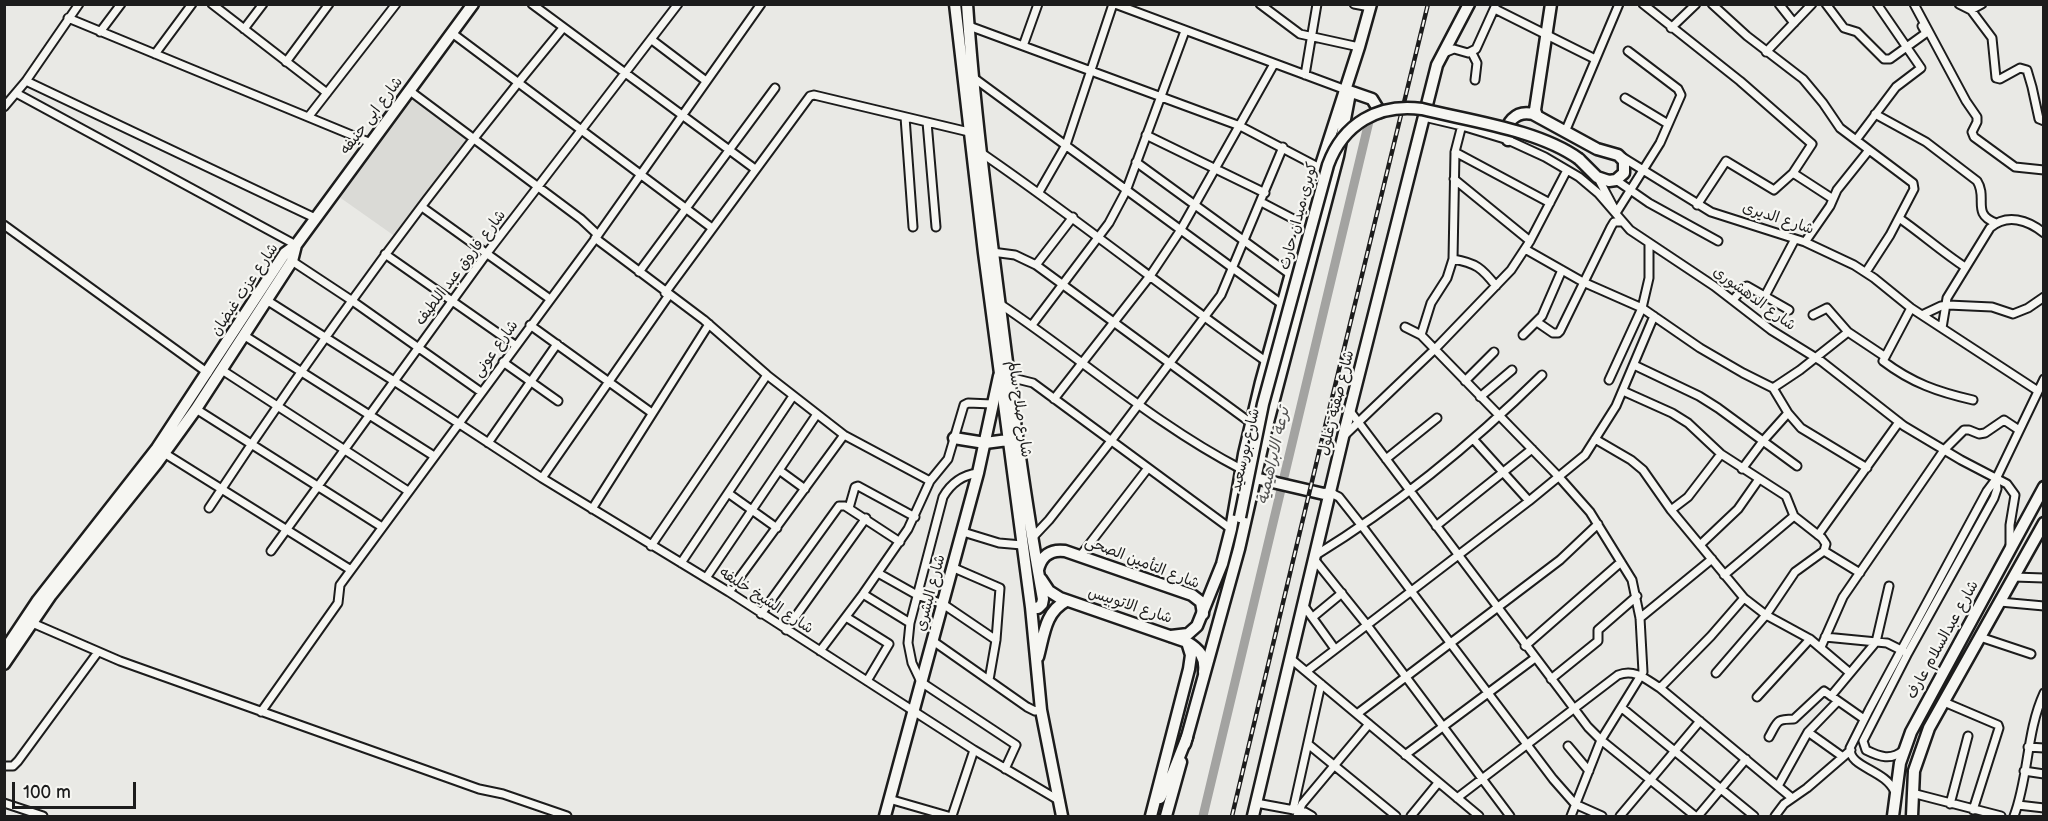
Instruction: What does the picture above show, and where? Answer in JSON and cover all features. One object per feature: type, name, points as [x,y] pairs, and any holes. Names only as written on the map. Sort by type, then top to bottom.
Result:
[{"type":"main road","name":"شارع ابى حنيفه","points":[[296,245],[473,4]]},
{"type":"main road","name":"شارع صلاح سالم","points":[[955,4],[969,132],[1004,376],[1043,601],[1038,608],[1031,607]]},
{"type":"main road","name":"شارع صلاح سالم","points":[[967,4],[980,152],[999,304],[1008,440],[1031,607],[1041,710],[1062,816]]},
{"type":"main road","name":"شارع صفية زغلول","points":[[1253,816],[1343,437],[1425,112],[1440,57],[1469,4]]},
{"type":"main road","points":[[1537,116],[1535,110],[1551,4]]},
{"type":"main road","name":"شارع بورسعيد","points":[[1166,816],[1239,549],[1272,406],[1343,133],[1359,47],[1370,6]]},
{"type":"main road","name":"شارع بورسعيد","points":[[1171,636],[1182,636],[1193,631],[1203,614],[1222,564],[1251,423],[1267,362],[1320,168],[1351,91]]},
{"type":"main road","points":[[1351,91],[1372,99],[1380,112]]},
{"type":"main road","name":"كوبرى ميدان حارث","points":[[1239,549],[1240,517],[1263,404],[1328,165],[1345,135],[1358,122],[1375,113],[1393,108],[1413,108],[1540,138],[1559,146],[1579,159],[1597,177]]},
{"type":"main road","points":[[1508,140],[1508,126],[1512,119],[1520,114],[1529,113],[1537,116]]},
{"type":"main road","name":"شارع الديرى","points":[[1537,116],[1597,149],[1622,158]]},
{"type":"main road","points":[[1597,177],[1609,181],[1616,180],[1624,173],[1626,167],[1622,158]]},
{"type":"main road","name":"شارع عزت غيضان","points":[[4,651],[51,596],[196,409],[268,301],[292,261],[296,245]]},
{"type":"main road","name":"شارع عزت غيضان","points":[[4,664],[29,622],[154,453],[285,253],[296,245]]},
{"type":"main road","points":[[1291,275],[1302,276],[1306,282]]},
{"type":"main road","name":"شارع البشري","points":[[885,816],[912,711],[954,568],[985,443],[992,404],[1004,376]]},
{"type":"main road","points":[[954,438],[985,443],[1008,440]]},
{"type":"main road","points":[[1255,478],[1324,494],[1331,493]]},
{"type":"main road","name":"شارع عبدالسلام عارف","points":[[1893,816],[1900,763],[1918,717],[2043,486]]},
{"type":"main road","name":"شارع عبدالسلام عارف","points":[[1912,816],[1914,771],[1922,747],[1944,702],[2043,524]]},
{"type":"main road","name":"شارع التأمين الصحى","points":[[1038,574],[1040,564],[1050,552],[1060,550],[1081,555],[1192,595],[1201,602],[1203,614]]},
{"type":"main road","name":"شارع الاتوبيس","points":[[1038,574],[1049,591],[1066,601],[1187,642]]},
{"type":"main road","points":[[1036,662],[1048,617],[1056,607],[1066,601]]},
{"type":"main road","points":[[1203,614],[1208,624],[1215,623],[1220,617]]},
{"type":"main road","points":[[1187,642],[1203,656],[1204,672]]},
{"type":"main road","points":[[1151,814],[1190,669],[1191,655],[1187,642]]},
{"type":"main road","points":[[1151,814],[1172,775],[1187,737]]},
{"type":"street","points":[[4,107],[26,81],[79,4]]},
{"type":"street","points":[[100,32],[121,4]]},
{"type":"street","points":[[155,54],[192,4]]},
{"type":"street","points":[[212,4],[327,93]]},
{"type":"street","points":[[244,29],[263,4]]},
{"type":"street","points":[[286,62],[329,4]]},
{"type":"street","points":[[309,116],[396,4]]},
{"type":"street","points":[[532,4],[755,170]]},
{"type":"street","name":"شارع فاروق عبد اللطيف","points":[[271,551],[487,253],[678,4]]},
{"type":"street","name":"شارع عونى","points":[[261,712],[338,603],[340,585],[596,237],[761,4]]},
{"type":"street","points":[[1023,46],[1038,4]]},
{"type":"street","points":[[1039,192],[1066,145],[1114,4],[1351,91]]},
{"type":"street","points":[[1305,75],[1317,4]]},
{"type":"street","points":[[1354,4],[1370,6]]},
{"type":"street","points":[[1565,132],[1619,4]]},
{"type":"street","points":[[1643,4],[1740,81],[1812,143],[1812,147],[1793,173],[1774,190],[1726,161],[1697,205]]},
{"type":"street","points":[[1671,28],[1696,4]]},
{"type":"street","points":[[1712,4],[1766,52],[1803,79],[1840,128],[1913,183],[1914,189],[1899,218],[1866,272]]},
{"type":"street","points":[[1779,4],[1794,23]]},
{"type":"street","points":[[1766,52],[1812,4]]},
{"type":"street","points":[[1826,4],[1844,28],[1857,32],[1884,59],[1890,59],[1926,33],[1913,4]]},
{"type":"street","points":[[1856,140],[1896,87],[1920,69],[1877,4]]},
{"type":"street","points":[[1913,4],[1977,117],[1972,132],[1974,137],[2015,167],[2043,170]]},
{"type":"street","points":[[1959,4],[1971,10],[1992,38],[1996,78],[2020,68],[2027,70],[2039,119],[2043,121]]},
{"type":"street","points":[[1971,10],[1982,4]]},
{"type":"street","points":[[1262,5],[1295,31],[1311,38],[1359,47]]},
{"type":"street","points":[[1440,57],[1446,51],[1454,49],[1465,53],[1476,49],[1496,7],[1595,59]]},
{"type":"street","points":[[68,18],[371,143]]},
{"type":"street","points":[[969,26],[1240,126],[1320,168]]},
{"type":"street","points":[[209,508],[351,300],[518,82],[563,28]]},
{"type":"street","points":[[1032,325],[1116,213],[1185,31]]},
{"type":"street","points":[[452,33],[712,228]]},
{"type":"street","points":[[652,40],[706,81]]},
{"type":"street","points":[[1616,213],[1643,171],[1668,124],[1680,91],[1628,51]]},
{"type":"street","points":[[1472,52],[1477,63],[1475,80]]},
{"type":"street","points":[[1054,399],[1150,276],[1180,231],[1274,64]]},
{"type":"street","points":[[974,78],[1283,305]]},
{"type":"street","points":[[26,81],[315,218]]},
{"type":"street","points":[[639,272],[775,88]]},
{"type":"street","points":[[410,91],[591,228],[596,237],[667,294],[709,324],[767,375],[844,435],[930,482]]},
{"type":"street","points":[[16,93],[296,245]]},
{"type":"street","points":[[542,478],[610,382],[712,228],[810,96],[814,95],[969,132]]},
{"type":"street","points":[[1625,98],[1668,124]]},
{"type":"street","points":[[1425,112],[1465,116],[1508,126]]},
{"type":"street","name":"شارع الدهشورى","points":[[1425,112],[1508,140],[1545,156],[1589,184],[1630,230],[1733,300],[1771,330],[1816,358],[1899,422],[2009,486],[2015,495],[2010,525],[2010,548]]},
{"type":"street","points":[[1875,114],[1926,142],[1977,181],[1981,189],[1982,212],[1987,220],[1996,223]]},
{"type":"street","points":[[1420,335],[1431,303],[1447,278],[1453,259],[1455,152],[1465,116]]},
{"type":"street","points":[[905,117],[913,227]]},
{"type":"street","points":[[927,122],[936,227]]},
{"type":"street","points":[[1146,135],[1265,193]]},
{"type":"street","points":[[1033,537],[1111,441],[1221,295],[1283,147]]},
{"type":"street","points":[[1805,242],[1830,206],[1837,190],[1869,150]]},
{"type":"street","points":[[980,152],[1039,192],[1204,318],[1267,362]]},
{"type":"street","points":[[1455,152],[1550,203]]},
{"type":"street","name":"شارع الديرى","points":[[1622,158],[1697,205],[1724,217],[1805,242],[1866,272],[1911,308],[2038,391]]},
{"type":"street","points":[[1136,162],[1291,275]]},
{"type":"street","points":[[1343,437],[1435,350],[1496,286],[1530,241],[1567,170]]},
{"type":"street","points":[[1793,173],[1833,199]]},
{"type":"street","name":"كوبرى ميدان حارث","points":[[1597,177],[1605,188],[1616,213]]},
{"type":"street","points":[[1454,179],[1530,241]]},
{"type":"street","points":[[1616,180],[1718,241]]},
{"type":"street","points":[[1261,202],[1305,225]]},
{"type":"street","points":[[422,207],[550,298]]},
{"type":"street","points":[[1036,265],[1073,217]]},
{"type":"street","points":[[1899,218],[1922,234],[1937,249],[1965,267]]},
{"type":"street","points":[[1942,328],[1947,297],[1990,228],[1996,223],[2007,220],[2026,221],[2032,223],[2043,233]]},
{"type":"street","points":[[1537,322],[1553,333],[1558,333],[1611,227],[1614,222],[1622,222]]},
{"type":"street","points":[[4,225],[208,373]]},
{"type":"street","points":[[1765,296],[1795,239]]},
{"type":"street","points":[[1609,380],[1642,308],[1649,278],[1649,243]]},
{"type":"street","points":[[1525,249],[1583,282],[1642,308],[1709,353],[1773,388],[1788,413],[1810,435],[1867,468]]},
{"type":"street","points":[[992,252],[1021,257],[1036,265],[1251,423]]},
{"type":"street","points":[[385,254],[515,345]]},
{"type":"street","points":[[1453,259],[1474,264],[1483,269],[1496,286]]},
{"type":"street","points":[[292,261],[481,392]]},
{"type":"street","points":[[1523,335],[1537,322],[1546,308],[1562,270]]},
{"type":"street","points":[[1733,300],[1745,286],[1789,310]]},
{"type":"street","points":[[1922,315],[1946,306],[1992,307],[2013,314],[2028,308],[2043,297]]},
{"type":"street","name":"شارع الشيخ خليفه","points":[[268,301],[542,478],[729,592],[974,750],[1060,801]]},
{"type":"street","points":[[999,304],[1032,325],[1190,441],[1241,469]]},
{"type":"street","points":[[1813,315],[1827,308],[1848,332],[1884,356]]},
{"type":"street","points":[[1911,308],[1883,361],[1903,376],[1936,392],[1973,400]]},
{"type":"street","points":[[1307,672],[1585,456],[1610,418],[1654,316]]},
{"type":"street","points":[[592,509],[709,324]]},
{"type":"street","points":[[530,325],[652,413]]},
{"type":"street","points":[[1405,327],[1420,335],[1559,477],[1590,512],[1632,580],[1637,596],[1644,668],[1601,740],[1571,816]]},
{"type":"street","points":[[1773,388],[1848,332]]},
{"type":"street","points":[[245,336],[434,456]]},
{"type":"street","points":[[488,443],[557,344]]},
{"type":"street","points":[[1465,381],[1494,352]]},
{"type":"street","points":[[503,362],[558,401]]},
{"type":"street","points":[[1634,365],[1699,396],[1797,466]]},
{"type":"street","points":[[222,370],[408,491]]},
{"type":"street","points":[[1480,397],[1512,370]]},
{"type":"street","points":[[651,546],[767,375]]},
{"type":"street","points":[[1510,816],[1315,557],[1410,491],[1474,440],[1542,375]]},
{"type":"street","points":[[1004,376],[1033,383],[1231,529]]},
{"type":"street","points":[[1895,794],[1887,780],[1853,760],[1850,751],[1864,719],[1994,498],[1997,489],[1996,479],[2043,379]]},
{"type":"street","points":[[1623,391],[1672,413],[1688,423],[1721,454],[1786,496],[1794,516],[1826,544],[1824,551],[1796,572],[1766,615],[1716,673]]},
{"type":"street","points":[[681,563],[793,396]]},
{"type":"street","points":[[820,651],[900,542],[915,517],[930,482],[948,459],[965,404],[992,404]]},
{"type":"street","points":[[196,409],[382,527]]},
{"type":"street","points":[[1350,411],[1573,709],[1601,740],[1697,816],[1746,759]]},
{"type":"street","points":[[1742,469],[1788,413]]},
{"type":"street","points":[[706,578],[817,414]]},
{"type":"street","points":[[1386,459],[1437,418]]},
{"type":"street","points":[[1821,647],[1843,597],[1944,450],[1966,429],[1985,434],[2004,420],[2019,430]]},
{"type":"street","points":[[1818,535],[1899,422]]},
{"type":"street","points":[[729,592],[844,435]]},
{"type":"street","points":[[1474,440],[1529,501]]},
{"type":"street","points":[[1595,440],[1631,460],[1643,470],[1671,510],[1743,598],[1766,615],[1810,639],[1850,673]]},
{"type":"street","points":[[1436,526],[1532,449]]},
{"type":"street","points":[[164,453],[351,570]]},
{"type":"street","points":[[1671,510],[1688,497],[1721,454]]},
{"type":"street","points":[[1081,555],[1148,468]]},
{"type":"street","points":[[779,470],[805,489]]},
{"type":"street","points":[[978,473],[958,479],[943,497],[910,623],[908,643],[910,657],[921,682],[1016,745],[1005,769]]},
{"type":"street","points":[[1700,545],[1738,509],[1759,479]]},
{"type":"street","points":[[849,508],[855,487],[858,486],[915,517]]},
{"type":"street","points":[[1331,493],[1339,497],[1362,526],[1487,694],[1575,804],[1602,816]]},
{"type":"street","points":[[728,494],[777,528]]},
{"type":"street","points":[[761,614],[837,507],[843,505],[849,508],[900,542]]},
{"type":"street","points":[[1725,575],[1794,516]]},
{"type":"street","points":[[786,630],[866,518]]},
{"type":"street","points":[[1357,714],[1560,560],[1598,524]]},
{"type":"street","points":[[963,532],[999,543],[1022,545]]},
{"type":"street","points":[[1824,551],[1860,573]]},
{"type":"street","points":[[1640,618],[1712,560]]},
{"type":"street","points":[[1526,646],[1621,562]]},
{"type":"street","points":[[954,568],[1000,588],[996,640],[989,680]]},
{"type":"street","points":[[878,573],[917,595],[943,604],[996,640]]},
{"type":"street","points":[[2014,577],[2043,578]]},
{"type":"street","points":[[1778,786],[1808,732],[1875,642],[1889,586]]},
{"type":"street","points":[[1313,617],[1342,593]]},
{"type":"street","points":[[863,594],[910,623]]},
{"type":"street","points":[[1551,679],[1598,640],[1599,630],[1637,596]]},
{"type":"street","points":[[1660,688],[1711,636],[1743,598]]},
{"type":"street","points":[[2000,602],[2043,606]]},
{"type":"street","points":[[1304,606],[1335,649]]},
{"type":"street","points":[[846,617],[889,644],[867,681]]},
{"type":"street","points":[[29,622],[98,652],[261,712],[479,789],[502,794],[567,816]]},
{"type":"street","points":[[1825,637],[1893,645],[1904,652]]},
{"type":"street","points":[[1980,637],[2031,654]]},
{"type":"street","points":[[1757,698],[1810,639]]},
{"type":"street","points":[[933,641],[1027,707],[1035,711],[1041,710]]},
{"type":"street","points":[[4,766],[13,766],[18,761],[98,652]]},
{"type":"street","points":[[1775,816],[1778,810],[1792,798],[1850,751],[1863,744],[1904,652]]},
{"type":"street","points":[[1405,755],[1535,658]]},
{"type":"street","points":[[1291,659],[1479,816]]},
{"type":"street","points":[[1457,798],[1618,675],[1630,672],[1660,688],[1792,798]]},
{"type":"street","points":[[1296,812],[1321,684]]},
{"type":"street","points":[[1769,737],[1781,718],[1794,719],[1822,691],[1864,719]]},
{"type":"street","points":[[2014,816],[2036,713],[2043,693]]},
{"type":"street","points":[[1944,702],[1998,725],[1999,728],[1977,813]]},
{"type":"street","points":[[1622,708],[1754,816]]},
{"type":"street","points":[[1620,816],[1700,721]]},
{"type":"street","points":[[1296,812],[1369,724]]},
{"type":"street","points":[[1808,732],[1843,757]]},
{"type":"street","points":[[1950,804],[1968,736]]},
{"type":"street","points":[[1308,744],[1396,816]]},
{"type":"street","points":[[1863,744],[1866,750],[1884,757],[1892,757],[1904,750]]},
{"type":"street","points":[[1568,746],[1589,771]]},
{"type":"street","points":[[2028,747],[2043,748]]},
{"type":"street","points":[[889,799],[950,816],[974,750]]},
{"type":"street","points":[[2024,771],[2043,774]]},
{"type":"street","points":[[1411,816],[1438,783]]},
{"type":"street","points":[[1912,793],[1977,813],[2001,816]]},
{"type":"street","points":[[1256,802],[1305,812],[1311,816]]},
{"type":"street","points":[[4,803],[43,816]]},
{"type":"street","points":[[2018,805],[2043,808]]},
{"type":"shaded area","points":[[410,92],[473,140],[396,237],[335,194]]},
{"type":"waterway","name":"ترعة الابراهيمية","points":[[1203,816],[1371,113]]},
{"type":"railway","points":[[1232,816],[1428,4]]}]
